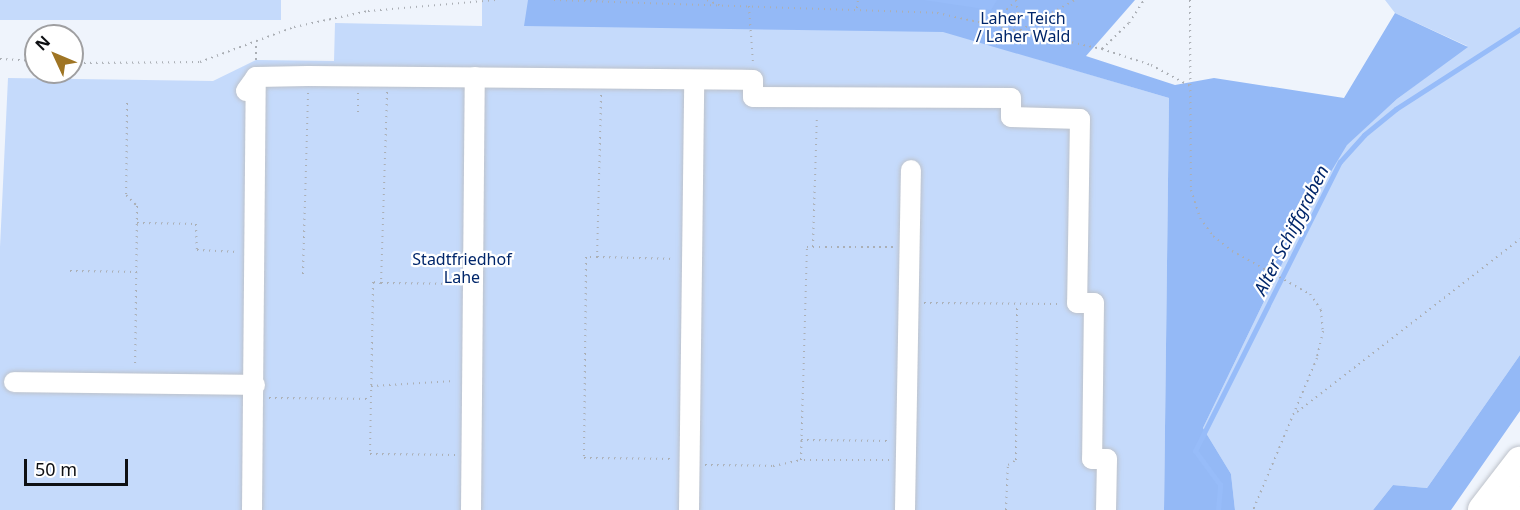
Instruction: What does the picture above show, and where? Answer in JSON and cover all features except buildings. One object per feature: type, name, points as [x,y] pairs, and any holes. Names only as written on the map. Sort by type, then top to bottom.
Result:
[{"type":"highway","points":[[1483,510],[1520,462]]},
{"type":"highway","points":[[1514,510],[1520,501]]},
{"type":"lane","points":[[252,510],[255,252],[251,84],[308,76],[388,76],[753,80],[753,97],[1011,98],[1011,117],[1080,119],[1077,303],[1094,303],[1092,459],[1107,459],[1106,510]]},
{"type":"lane","points":[[471,510],[475,77]]},
{"type":"lane","points":[[689,510],[694,80]]},
{"type":"lane","points":[[905,510],[911,170]]},
{"type":"lane","points":[[14,382],[135,382],[255,391]]},
{"type":"path","points":[[84,63],[200,62],[304,24],[368,11],[496,0]]},
{"type":"path","points":[[554,0],[722,7],[857,8],[937,13],[1015,33],[1102,49],[1151,65],[1190,86]]},
{"type":"path","points":[[707,0],[722,7]]},
{"type":"path","points":[[857,8],[858,0]]},
{"type":"path","points":[[1015,33],[1075,0]]},
{"type":"path","points":[[1102,49],[1129,23],[1144,0]]},
{"type":"path","points":[[1190,0],[1191,190],[1200,218],[1213,236],[1232,251],[1310,294],[1321,310],[1323,331],[1317,358],[1297,412],[1253,510]]},
{"type":"path","points":[[989,26],[1016,1]]},
{"type":"path","points":[[1016,1],[1021,30]]},
{"type":"path","points":[[749,6],[754,30],[753,80]]},
{"type":"path","points":[[0,59],[24,60]]},
{"type":"path","points":[[303,274],[308,76]]},
{"type":"path","points":[[381,283],[388,76]]},
{"type":"path","points":[[597,257],[601,77]]},
{"type":"path","points":[[813,247],[817,97]]},
{"type":"path","points":[[127,103],[126,195],[137,206],[135,382]]},
{"type":"path","points":[[137,223],[196,224],[197,250],[255,252]]},
{"type":"path","points":[[1297,412],[1520,239]]},
{"type":"path","points":[[801,460],[807,247],[911,248]]},
{"type":"path","points":[[693,259],[586,257],[584,458],[773,466],[801,460],[907,451]]},
{"type":"path","points":[[70,271],[137,272]]},
{"type":"path","points":[[473,456],[370,454],[373,282],[474,284]]},
{"type":"path","points":[[910,303],[1077,303]]},
{"type":"path","points":[[1006,510],[1008,465],[1016,460],[1017,304]]},
{"type":"path","points":[[371,386],[473,381]]},
{"type":"path","points":[[255,391],[371,399]]},
{"type":"path","points":[[801,440],[907,451]]},
{"type":"green space","points":[[0,0],[281,0],[281,20],[0,20]]},
{"type":"green space","name":"Stadtfriedhof Lahe","points":[[482,0],[1067,0],[1037,59],[1169,98],[1164,510],[0,510],[0,247],[8,78],[24,78],[24,84],[84,84],[84,79],[213,81],[256,60],[334,61],[335,23],[482,26]]},
{"type":"green space","name":"Laher Teich / Laher Wald","points":[[528,0],[1135,0],[1086,56],[1175,85],[1214,78],[1344,98],[1395,13],[1468,47],[1397,99],[1347,145],[1308,210],[1203,428],[1231,474],[1235,510],[1164,510],[1169,98],[943,32],[524,26]]},
{"type":"green space","points":[[1385,0],[1520,0],[1520,355],[1427,488],[1393,485],[1373,510],[1235,510],[1231,474],[1203,428],[1308,210],[1346,145],[1397,99],[1467,46],[1395,13]]},
{"type":"green space","points":[[1520,355],[1520,411],[1451,510],[1373,510],[1393,485],[1427,488]]},
{"type":"shaded area","points":[[924,0],[997,0],[991,10]]},
{"type":"waterway","name":"Alter Schiffgraben","points":[[1218,510],[1220,485],[1195,451],[1340,162],[1364,135],[1396,109],[1520,29]]}]
